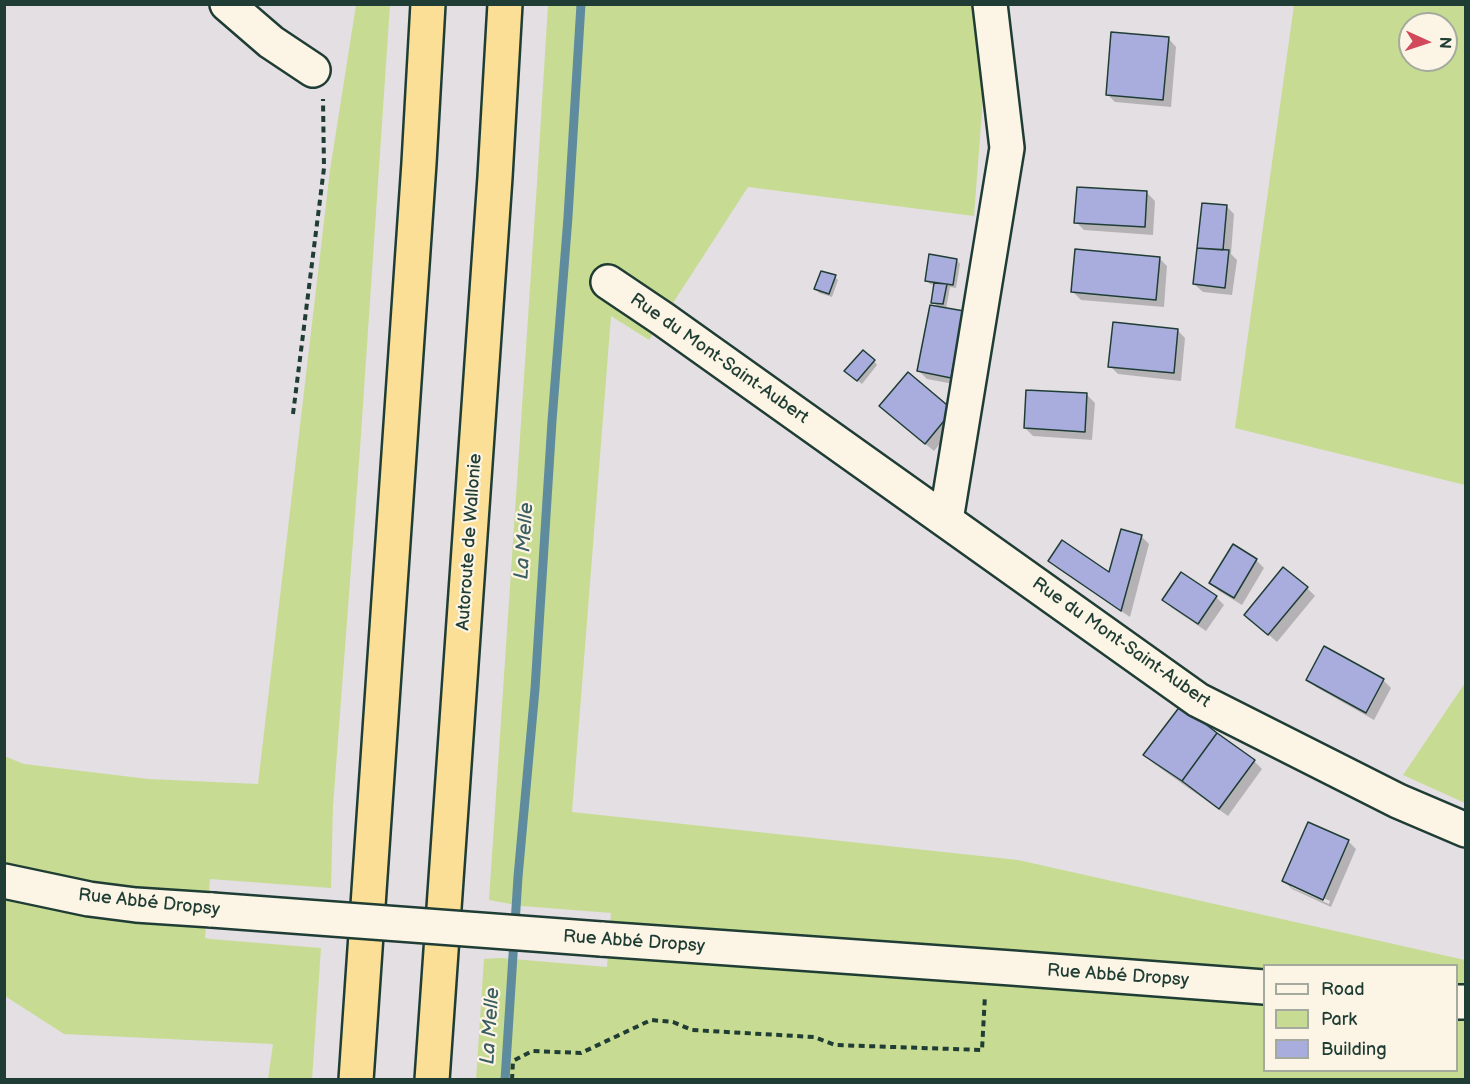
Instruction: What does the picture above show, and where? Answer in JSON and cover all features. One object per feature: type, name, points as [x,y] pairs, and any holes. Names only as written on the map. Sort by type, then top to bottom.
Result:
[{"type":"highway","points":[[356,1080],[428,4]]},
{"type":"highway","name":"Autoroute de Wallonie","points":[[432,1080],[505,4]]},
{"type":"street","points":[[227,4],[271,42],[313,70]]},
{"type":"street","points":[[946,520],[1007,148],[990,4]]},
{"type":"street","name":"Rue du Mont-Saint-Aubert","points":[[608,282],[1198,700],[1398,801],[1466,830]]},
{"type":"street","name":"Rue Abbé Dropsy","points":[[4,881],[89,899],[136,905],[1263,987]]},
{"type":"path","points":[[293,414],[324,168],[323,100],[313,70]]},
{"type":"path","points":[[512,1080],[513,1061],[532,1051],[581,1053],[651,1020],[673,1022],[692,1030],[814,1037],[835,1045],[982,1050],[985,991]]},
{"type":"green space","points":[[356,5],[390,5],[333,806],[331,888],[210,879],[205,938],[321,948],[312,1079],[268,1079],[273,1044],[64,1034],[5,996],[4,756],[24,764],[148,779],[258,784],[330,170]]},
{"type":"green space","points":[[548,5],[974,5],[983,98],[974,216],[748,187],[649,340],[611,316],[572,812],[1018,860],[1465,960],[1465,1079],[476,1080],[484,959],[501,958],[607,967],[611,913],[522,906],[489,900]]},
{"type":"green space","points":[[1294,5],[1465,5],[1465,485],[1235,428]]},
{"type":"green space","points":[[1465,683],[1465,803],[1403,775]]},
{"type":"building","points":[[1111,32],[1169,37],[1163,100],[1106,95]]},
{"type":"building","points":[[1077,187],[1147,191],[1145,227],[1074,223]]},
{"type":"building","points":[[1202,203],[1227,205],[1223,250],[1197,248]]},
{"type":"building","points":[[1197,248],[1229,250],[1225,288],[1193,284]]},
{"type":"building","points":[[1075,249],[1160,257],[1156,300],[1071,292]]},
{"type":"building","points":[[929,254],[957,259],[953,285],[925,281]]},
{"type":"building","points":[[821,271],[836,275],[829,294],[814,289]]},
{"type":"building","points":[[934,283],[947,284],[943,304],[931,303]]},
{"type":"building","points":[[930,305],[964,311],[951,378],[917,371]]},
{"type":"building","points":[[1113,322],[1178,329],[1174,373],[1108,367]]},
{"type":"building","points":[[863,350],[875,360],[857,381],[844,371]]},
{"type":"building","points":[[908,372],[953,410],[925,444],[879,406]]},
{"type":"building","points":[[1026,390],[1087,393],[1085,432],[1024,428]]},
{"type":"building","points":[[1121,529],[1142,535],[1121,611],[1048,561],[1062,540],[1109,572]]},
{"type":"building","points":[[1233,544],[1257,559],[1234,598],[1209,583]]},
{"type":"building","points":[[1283,567],[1308,587],[1268,635],[1244,615]]},
{"type":"building","points":[[1181,572],[1217,596],[1198,624],[1162,600]]},
{"type":"building","points":[[1324,646],[1384,679],[1366,713],[1306,680]]},
{"type":"building","points":[[1181,705],[1217,733],[1182,781],[1143,755]]},
{"type":"building","points":[[1217,733],[1255,760],[1219,809],[1182,781]]},
{"type":"building","points":[[1308,822],[1349,840],[1323,900],[1282,881]]},
{"type":"waterway","name":"La Melle","points":[[505,1080],[518,877],[535,689],[581,4]]}]
